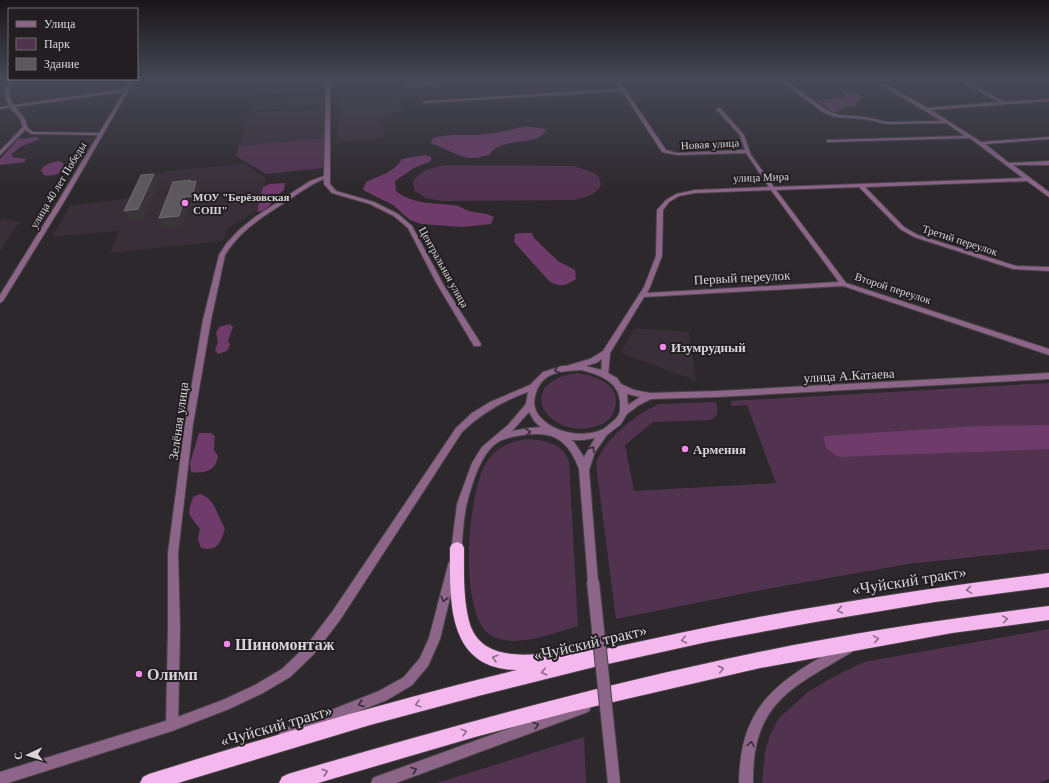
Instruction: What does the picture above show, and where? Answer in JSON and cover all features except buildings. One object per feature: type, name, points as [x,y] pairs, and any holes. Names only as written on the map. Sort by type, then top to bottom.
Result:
[{"type":"highway","points":[[457,548],[458,595],[461,620],[468,640],[478,652],[494,659],[514,662],[631,651]]},
{"type":"highway","name":"«Чуйский тракт»","points":[[149,783],[199,767],[404,708],[500,682],[631,651],[841,610],[998,586],[1049,580]]},
{"type":"highway","points":[[288,783],[392,751],[500,722],[642,686],[736,665],[858,642],[1049,613]]},
{"type":"street","points":[[20,116],[24,128],[32,133],[100,134]]},
{"type":"street","name":"улица 40 лет Победы","points":[[0,301],[111,116]]},
{"type":"street","points":[[326,178],[327,116]]},
{"type":"street","name":"Новая улица","points":[[641,116],[664,151],[677,154],[748,151]]},
{"type":"street","name":"Второй переулок","points":[[724,116],[742,135],[748,151],[772,188],[844,284],[1042,348],[1049,352]]},
{"type":"street","points":[[845,116],[856,116],[887,123],[947,122]]},
{"type":"street","points":[[937,116],[1010,164],[1027,179],[1049,194]]},
{"type":"street","points":[[0,154],[24,128]]},
{"type":"street","points":[[829,141],[971,137]]},
{"type":"street","points":[[980,143],[1049,138]]},
{"type":"street","points":[[1010,164],[1049,163]]},
{"type":"street","name":"Центральная улица","points":[[326,178],[327,184],[334,192],[378,206],[396,215],[410,227],[440,284],[477,344]]},
{"type":"street","name":"Зелёная улица","points":[[172,725],[174,629],[173,553],[192,409],[207,320],[222,255],[228,245],[252,222],[308,185],[326,178]]},
{"type":"street","name":"улица Мира","points":[[605,374],[606,353],[641,295],[648,287],[656,267],[660,242],[660,210],[668,200],[691,192],[1027,179]]},
{"type":"street","name":"Третий переулок","points":[[860,185],[902,228],[916,236],[1015,268],[1049,269]]},
{"type":"street","name":"Первый переулок","points":[[641,295],[844,284]]},
{"type":"street","points":[[606,353],[593,361],[555,370],[541,377],[533,387],[530,405],[535,416],[544,426],[567,440],[574,448],[584,470],[593,582],[614,783]]},
{"type":"street","points":[[572,367],[589,368],[605,374],[619,386],[632,393],[650,396]]},
{"type":"street","name":"улица А.Катаева","points":[[650,396],[717,394],[1049,376]]},
{"type":"street","points":[[584,470],[590,450],[606,432],[620,420],[624,412],[625,400],[619,386]]},
{"type":"street","points":[[0,779],[172,725],[225,705],[259,689],[286,673],[310,650],[336,616],[459,430],[470,418],[483,409],[497,401],[533,387]]},
{"type":"street","points":[[624,412],[636,403],[650,396]]},
{"type":"street","points":[[199,767],[384,696],[408,681],[424,662],[434,639],[457,548],[462,504],[476,463],[485,449],[500,438],[530,405]]},
{"type":"street","points":[[500,438],[530,431],[557,433],[576,437],[592,436],[606,432]]},
{"type":"street","points":[[746,783],[751,740],[769,702],[789,684],[858,642]]},
{"type":"street","points":[[378,783],[642,686]]},
{"type":"shaded area","points":[[247,116],[325,116],[324,138],[239,146]]},
{"type":"shaded area","points":[[338,116],[391,116],[391,117],[382,119],[385,138],[337,142]]},
{"type":"shaded area","points":[[525,126],[546,129],[543,135],[537,138],[502,145],[489,155],[478,157],[467,158],[430,143],[433,138],[438,137],[486,134]]},
{"type":"shaded area","points":[[37,137],[40,139],[20,147],[12,154],[12,157],[26,159],[25,162],[0,165],[0,159],[18,139]]},
{"type":"shaded area","points":[[424,155],[431,157],[431,161],[414,168],[395,181],[396,191],[410,199],[426,203],[458,206],[471,212],[484,213],[494,217],[491,224],[462,227],[421,224],[410,220],[393,205],[363,190],[366,182],[395,168],[402,159]]},
{"type":"shaded area","points":[[59,161],[66,167],[62,171],[50,176],[44,175],[41,170],[44,166]]},
{"type":"shaded area","points":[[244,164],[266,178],[258,210],[227,229],[223,241],[110,253],[119,231],[52,237],[70,206],[130,198],[144,176],[176,170]]},
{"type":"shaded area","points":[[285,183],[284,190],[272,199],[272,203],[264,211],[257,212],[263,187],[269,184]]},
{"type":"shaded area","points":[[4,219],[19,222],[0,252],[0,220]]},
{"type":"shaded area","points":[[532,233],[534,238],[558,261],[575,270],[576,279],[562,285],[556,285],[549,281],[514,242],[515,234]]},
{"type":"shaded area","points":[[230,324],[233,327],[228,341],[230,345],[227,351],[218,354],[215,350],[218,342],[216,333],[219,327]]},
{"type":"shaded area","points":[[634,328],[689,332],[696,381],[621,353]]},
{"type":"shaded area","points":[[1049,425],[1049,449],[838,457],[826,448],[823,436],[978,426]]},
{"type":"shaded area","points":[[199,433],[211,433],[215,436],[214,450],[218,456],[217,461],[212,468],[205,472],[191,472],[190,463]]},
{"type":"shaded area","points":[[200,494],[209,499],[212,503],[225,528],[218,545],[211,549],[201,548],[198,539],[200,529],[189,512],[193,497]]},
{"type":"green space","points":[[324,138],[323,168],[266,174],[236,156],[239,146]]},
{"type":"green space","points":[[447,165],[574,166],[595,173],[599,177],[601,185],[593,194],[572,200],[442,201],[426,198],[415,191],[413,183],[419,175],[432,168]]},
{"type":"green space","points":[[576,373],[591,376],[605,382],[614,393],[616,400],[614,410],[611,417],[605,423],[584,429],[567,427],[554,420],[545,411],[541,400],[544,389],[556,379]]},
{"type":"green space","points":[[1049,383],[1049,549],[908,564],[767,589],[616,619],[596,464],[605,446],[613,437],[631,421],[650,408],[659,404],[716,402],[717,414],[711,420],[653,422],[625,445],[634,491],[776,483],[747,405],[732,406],[730,401]]},
{"type":"green space","points":[[530,439],[554,444],[563,451],[569,462],[578,626],[547,636],[512,641],[502,640],[492,636],[481,624],[474,605],[470,580],[469,552],[471,523],[475,497],[481,475],[488,460],[501,447],[512,442]]},
{"type":"green space","points":[[1049,629],[1049,779],[1039,783],[762,783],[765,752],[770,735],[779,718],[808,692],[833,677],[864,662]]},
{"type":"green space","points":[[584,737],[586,783],[437,783]]},
{"type":"place","name":"МОУ \"Берёзовская СОШ\"","points":[[185,203]]},
{"type":"place","name":"Изумрудный","points":[[663,347]]},
{"type":"place","name":"Армения","points":[[685,449]]},
{"type":"place","name":"Шиномонтаж","points":[[227,644]]},
{"type":"place","name":"Олимп","points":[[139,674]]}]
